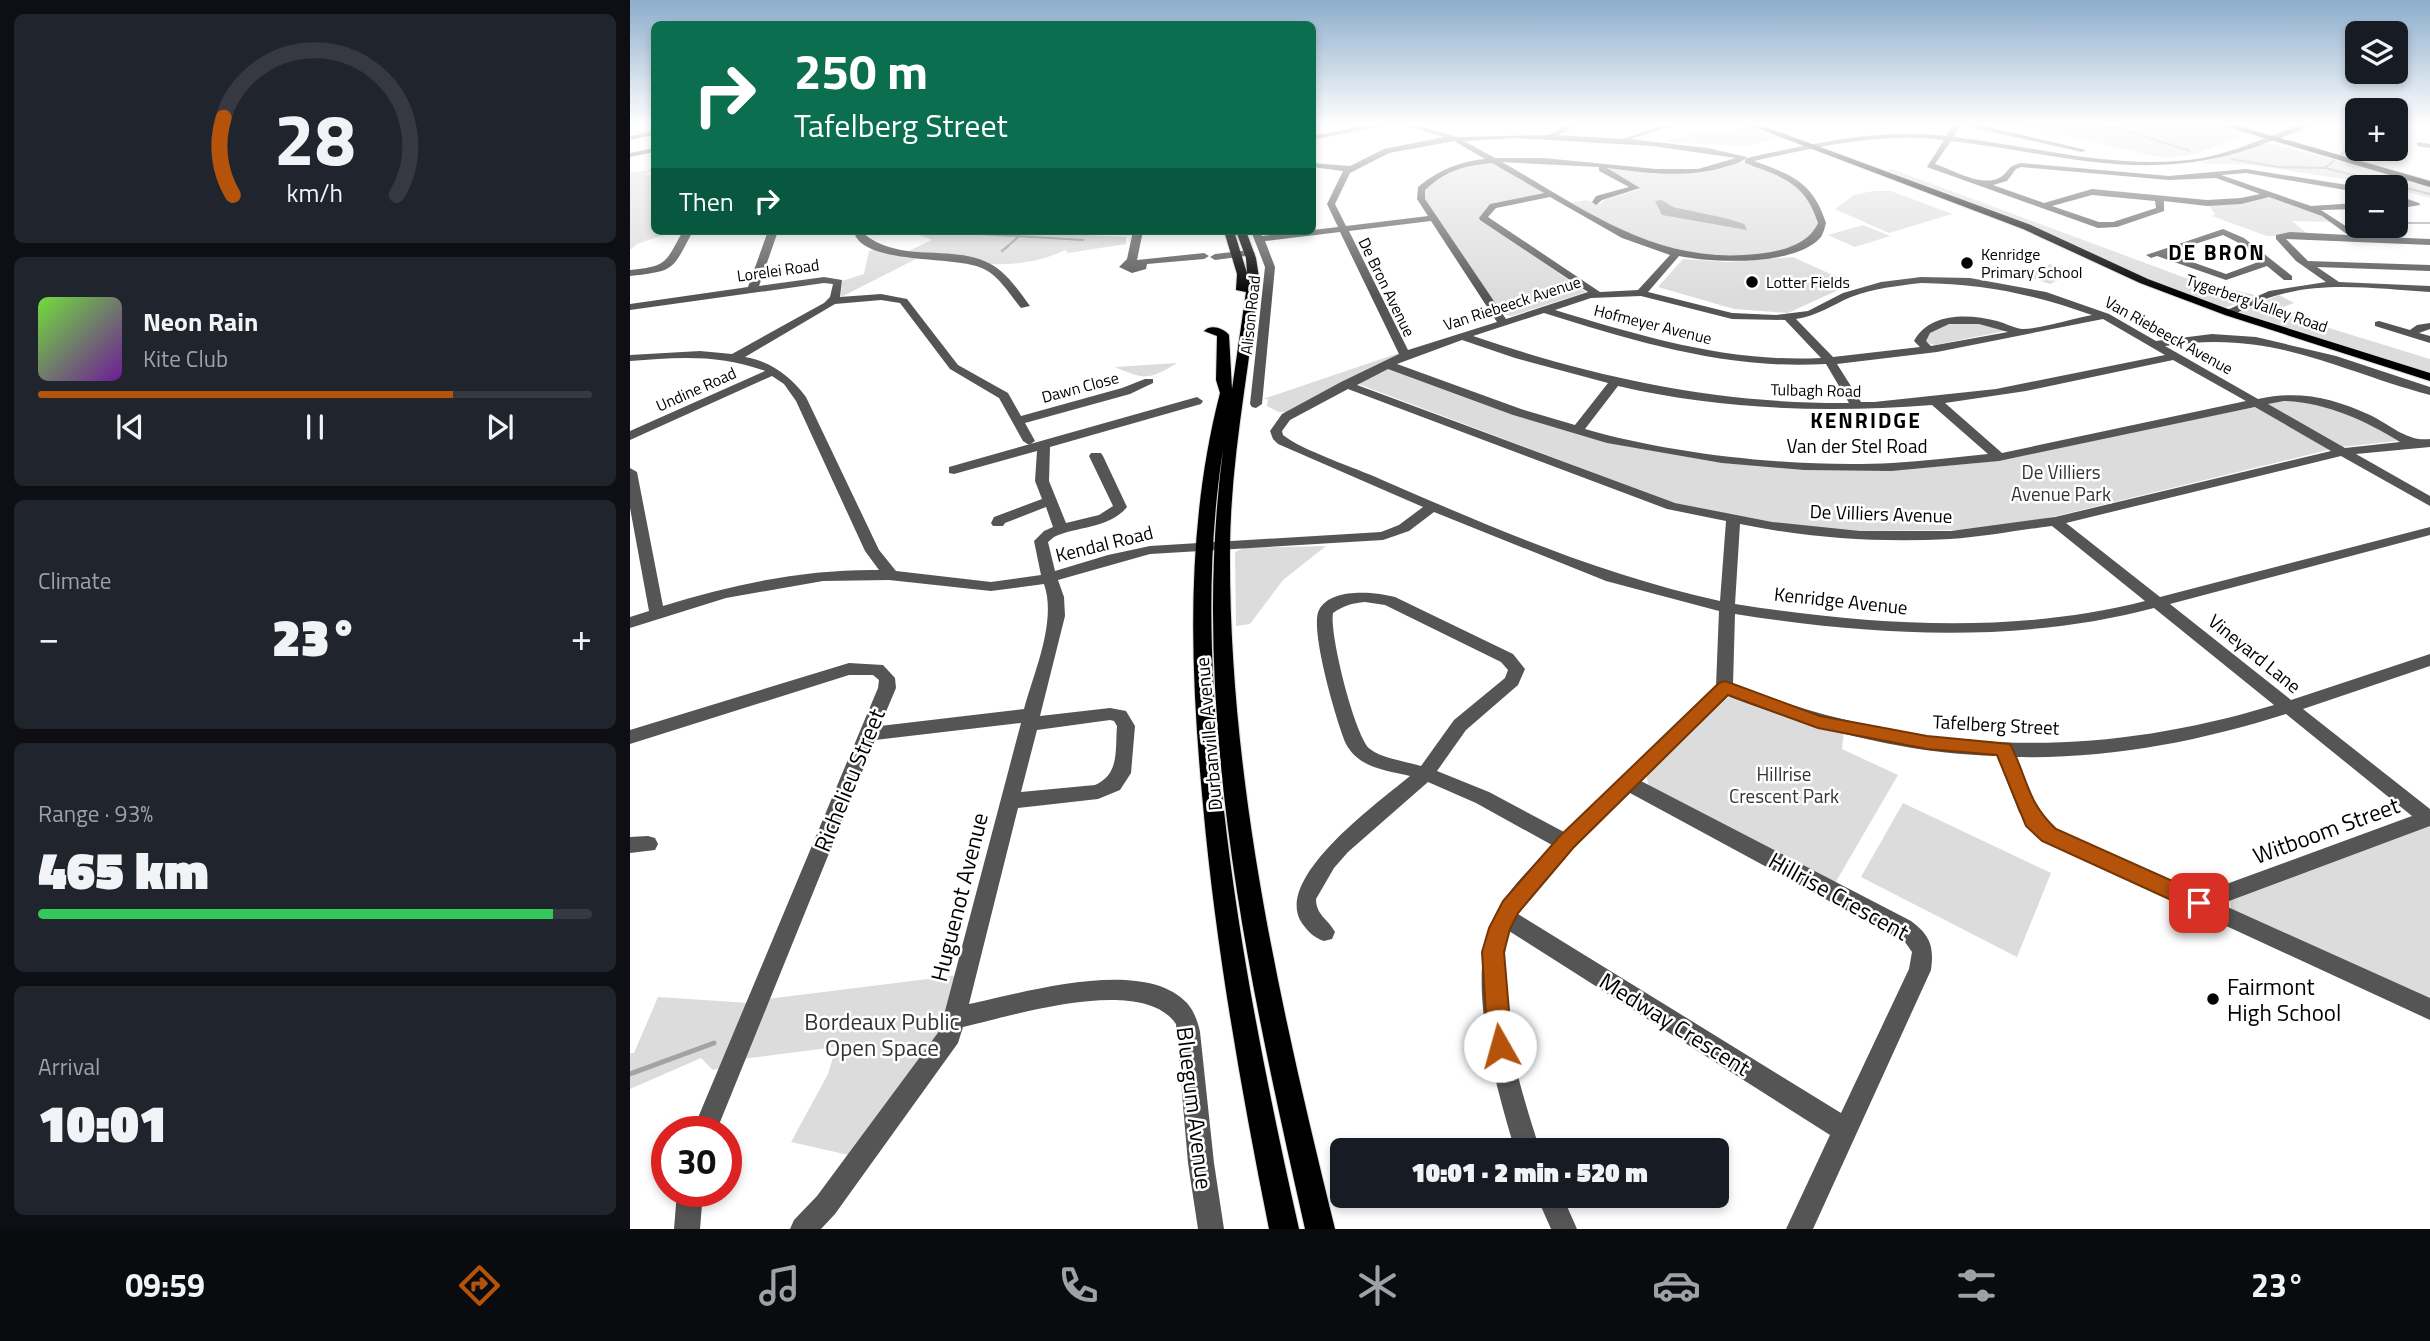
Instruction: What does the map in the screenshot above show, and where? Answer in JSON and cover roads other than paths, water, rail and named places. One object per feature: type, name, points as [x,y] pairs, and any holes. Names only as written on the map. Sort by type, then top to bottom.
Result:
[{"type":"main road","name":"Tygerberg Valley Road","points":[[1901,180],[2006,220],[2144,281],[2228,313],[2371,366],[2430,377]]},
{"type":"main road","name":"Durbanville Avenue","points":[[1232,235],[1243,252],[1253,277],[1227,470],[1212,544],[1247,870],[1286,1080],[1320,1229]]},
{"type":"main road","name":"Durbanville Avenue","points":[[1241,235],[1243,278],[1226,393],[1213,458],[1212,544],[1204,695],[1221,879],[1248,1051],[1284,1229]]},
{"type":"main road","points":[[1210,331],[1222,334],[1223,380],[1226,393]]},
{"type":"street","name":"De Bron Avenue","points":[[1340,180],[1335,185],[1331,200],[1342,229],[1405,355]]},
{"type":"street","points":[[1430,180],[1425,183],[1419,196],[1503,322]]},
{"type":"street","points":[[1528,180],[1629,239],[1677,253],[1719,258],[1765,256],[1794,249],[1818,235],[1822,223],[1808,190],[1796,180]]},
{"type":"street","points":[[1596,202],[1599,198],[1636,188],[1622,180]]},
{"type":"street","points":[[1971,180],[2095,225],[2111,226],[2161,209],[2159,199]]},
{"type":"street","points":[[1983,185],[1998,180]]},
{"type":"street","points":[[2228,180],[2335,219],[2359,239]]},
{"type":"street","points":[[2303,180],[2345,187]]},
{"type":"street","points":[[2042,206],[2087,193],[2210,203],[2241,201],[2268,195]]},
{"type":"street","points":[[1551,194],[1491,207],[1483,217],[1597,293]]},
{"type":"street","points":[[2311,209],[2345,206]]},
{"type":"street","points":[[1316,231],[1433,218]]},
{"type":"street","points":[[2266,263],[2226,277],[2154,254],[2217,232],[2238,237],[2266,263],[2288,278]]},
{"type":"street","points":[[630,273],[656,270],[670,264],[686,235]]},
{"type":"street","points":[[753,289],[772,235]]},
{"type":"street","points":[[860,235],[864,240],[899,254],[966,261],[987,266],[1025,306]]},
{"type":"street","points":[[1136,235],[1132,242],[1138,263],[1243,252]]},
{"type":"street","name":"Alison Road","points":[[1256,404],[1270,267],[1257,235]]},
{"type":"street","points":[[2339,286],[2305,264],[2279,237],[2430,242]]},
{"type":"street","points":[[2249,247],[2288,249]]},
{"type":"street","points":[[1641,293],[1677,253]]},
{"type":"street","points":[[2305,264],[2430,268]]},
{"type":"street","name":"Lorelei Road","points":[[630,307],[832,280],[838,282],[832,301]]},
{"type":"street","name":"Van Riebeeck Avenue","points":[[1277,428],[1283,419],[1345,384],[1405,355],[1597,293],[1641,293],[1732,316],[1788,318],[1810,314],[1864,289],[1899,282],[1933,280],[1983,283],[2023,289],[2060,299],[2105,316],[2430,502]]},
{"type":"street","points":[[2228,313],[2272,293],[2339,286],[2430,289]]},
{"type":"street","points":[[732,359],[832,301],[881,297],[903,301],[948,361],[968,377],[1001,393],[1029,441]]},
{"type":"street","name":"Hofmeyer Avenue","points":[[1541,309],[1634,338],[1690,351],[1756,360],[1830,361],[1927,348],[2105,316]]},
{"type":"street","points":[[1788,318],[1830,361],[1858,407]]},
{"type":"street","name":"Hofmeyer Avenue","points":[[1927,348],[1920,341],[1925,331],[1952,321],[1990,323],[2018,332]]},
{"type":"street","points":[[2379,324],[2430,340]]},
{"type":"street","points":[[2412,334],[2421,327],[2430,326]]},
{"type":"street","name":"Tulbagh Road","points":[[1461,336],[1550,366],[1614,383],[1672,394],[1733,402],[1858,407],[1935,401],[2002,391],[2175,356]]},
{"type":"street","points":[[2156,344],[2202,337],[2249,340],[2371,366],[2430,391]]},
{"type":"street","points":[[630,358],[687,355],[732,359],[774,371],[795,387],[871,549],[891,575]]},
{"type":"street","name":"Van der Stel Road","points":[[1386,364],[1577,431],[1682,453],[1792,465],[1891,467],[1999,457],[2284,397],[2320,401],[2379,426],[2410,443]]},
{"type":"street","name":"Undine Road","points":[[630,436],[774,371]]},
{"type":"street","name":"Dawn Close","points":[[1018,421],[1126,391],[1149,381]]},
{"type":"street","points":[[1577,431],[1614,383]]},
{"type":"street","name":"De Villiers Avenue","points":[[1345,384],[1644,498],[1733,519],[1822,532],[1914,536],[1982,533],[2055,521],[2343,452],[2430,443]]},
{"type":"street","points":[[954,470],[1196,401]]},
{"type":"street","points":[[1935,401],[1999,457]]},
{"type":"street","name":"Kenridge Avenue","points":[[1277,428],[1277,436],[1283,441],[1427,505],[1589,570],[1727,607],[1864,625],[1973,628],[2064,622],[2160,604],[2430,531]]},
{"type":"street","points":[[1044,444],[1042,481],[1061,529],[1111,515],[1119,509],[1096,456]]},
{"type":"street","points":[[631,480],[657,613]]},
{"type":"street","points":[[998,523],[1010,514],[1050,502]]},
{"type":"street","name":"Kendal Road","points":[[630,622],[746,588],[835,575],[891,575],[999,586],[1048,577],[1124,554],[1212,544],[1368,537],[1427,505]]},
{"type":"street","points":[[1524,1138],[1504,1073],[1496,1020],[1493,952],[1504,917],[1519,894],[1566,843],[1725,688],[1733,519]]},
{"type":"street","name":"Vineyard Lane","points":[[2055,521],[2429,818]]},
{"type":"street","name":"Huguenot Avenue","points":[[803,1229],[826,1205],[950,1035],[1058,608],[1041,541],[1047,534],[1061,529]]},
{"type":"street","points":[[871,549],[871,574]]},
{"type":"street","points":[[835,575],[859,562],[871,549]]},
{"type":"street","points":[[1324,932],[1309,918],[1305,905],[1318,875],[1341,846],[1426,773],[1460,725],[1513,681],[1517,674],[1516,665],[1507,658],[1390,601],[1371,597],[1341,601],[1326,611],[1325,633],[1355,747],[1366,756],[1426,773],[1485,797],[1566,843]]},
{"type":"street","name":"Tafelberg Street","points":[[1725,688],[1818,722],[1927,742],[2062,749],[2155,741],[2227,724],[2430,660]]},
{"type":"street","name":"Richelieu Street","points":[[630,737],[841,671],[864,667],[882,671],[888,683],[711,1116]]},
{"type":"street","points":[[867,734],[1031,719],[1120,716],[1126,726],[1122,773],[1117,782],[1104,790],[1011,801]]},
{"type":"street","points":[[2003,748],[2025,805],[2033,820],[2049,835],[2430,1009]]},
{"type":"street","name":"Hillrise Crescent","points":[[1628,783],[1904,928],[1919,943],[1923,957],[1920,970],[1799,1229]]},
{"type":"street","name":"Witboom Street","points":[[2199,903],[2429,818]]},
{"type":"street","name":"Medway Crescent","points":[[1504,917],[1845,1130]]},
{"type":"street","name":"Bluegum Avenue","points":[[956,1018],[1084,989],[1116,990],[1153,996],[1175,1005],[1186,1019],[1189,1032],[1201,1163],[1211,1229]]},
{"type":"street","points":[[687,1229],[689,1207]]},
{"type":"street","points":[[1555,1208],[1564,1229]]},
{"type":"waterway","points":[[2375,180],[2430,194]]},
{"type":"waterway","points":[[2408,223],[2430,223]]},
{"type":"waterway","points":[[997,235],[1019,236]]},
{"type":"waterway","points":[[1006,248],[1019,236]]},
{"type":"waterway","points":[[1019,236],[1083,240]]},
{"type":"waterway","points":[[1002,251],[1008,246]]},
{"type":"waterway","points":[[630,1074],[714,1043]]},
{"type":"place","name":"Kenridge Primary School","points":[[1967,263]]},
{"type":"place","name":"Lotter Fields","points":[[1752,282]]},
{"type":"place","name":"Fairmont High School","points":[[2213,999]]},
{"type":"district","name":"DE BRON","points":[[2217,252]]},
{"type":"district","name":"KENRIDGE","points":[[1866,420]]},
{"type":"park label","name":"De Villiers Avenue Park","points":[[2061,482]]},
{"type":"park label","name":"Hillrise Crescent Park","points":[[1784,784]]},
{"type":"park label","name":"Bordeaux Public Open Space","points":[[882,1034]]}]
